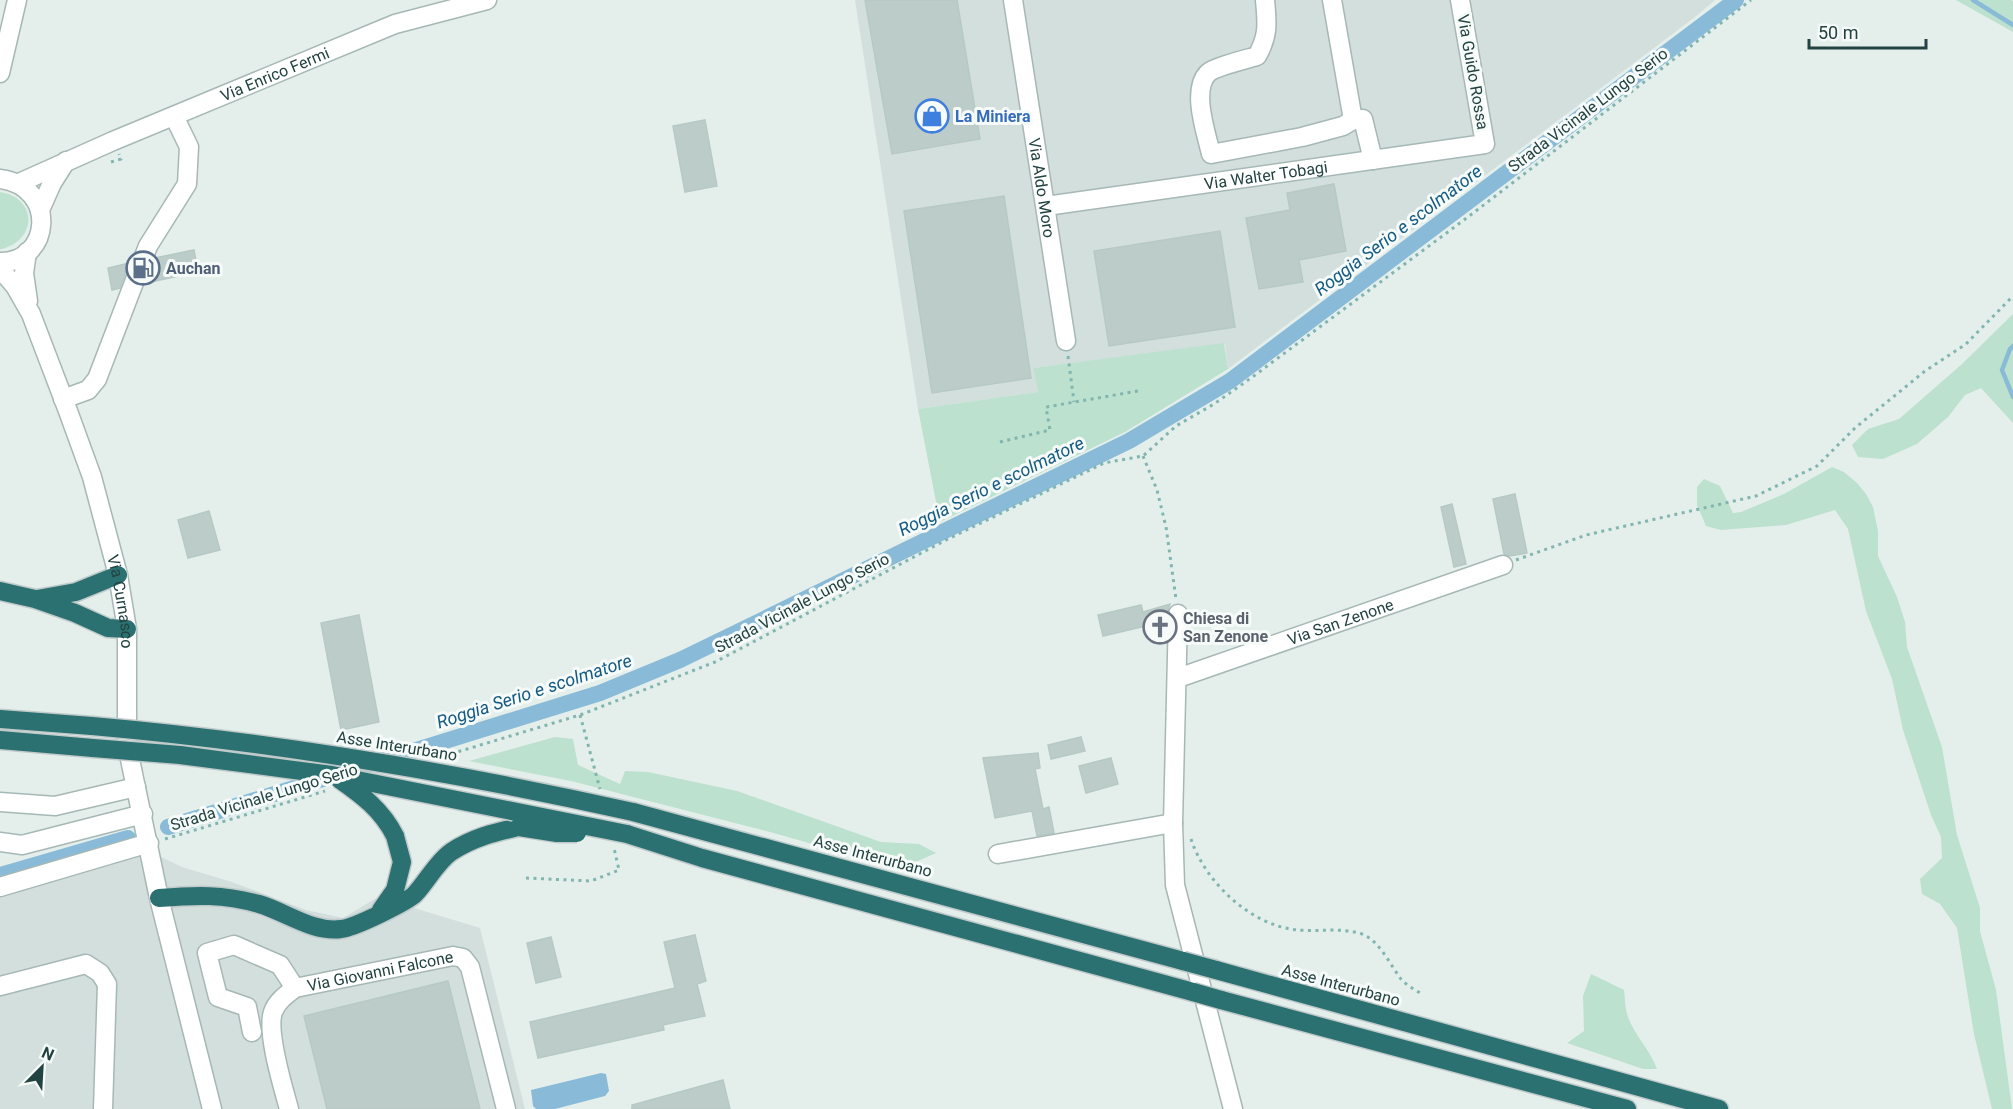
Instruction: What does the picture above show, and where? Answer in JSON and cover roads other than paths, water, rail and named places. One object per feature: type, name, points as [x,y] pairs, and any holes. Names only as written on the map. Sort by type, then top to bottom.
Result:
[{"type":"highway","points":[[35,599],[76,592],[118,575]]},
{"type":"highway","points":[[0,591],[35,599],[108,628],[127,629]]},
{"type":"highway","name":"Asse Interurbano","points":[[0,719],[186,735],[275,746],[455,775],[633,812],[1719,1109]]},
{"type":"highway","points":[[0,740],[180,755],[627,834],[702,858],[1192,993],[1627,1109]]},
{"type":"highway","points":[[332,782],[365,797],[388,821],[395,836],[402,862],[395,890],[378,914]]},
{"type":"highway","points":[[159,898],[225,896],[262,905],[310,925],[332,930],[343,929],[361,923],[413,897],[450,853],[486,834],[519,828],[556,833],[627,834]]},
{"type":"street","points":[[0,73],[17,0]]},
{"type":"street","name":"Via Enrico Fermi","points":[[8,179],[66,161],[395,24],[487,0]]},
{"type":"street","name":"Via Aldo Moro","points":[[1013,0],[1066,340]]},
{"type":"street","points":[[1214,182],[1211,154],[1199,97],[1200,85],[1209,72],[1257,56],[1265,42],[1268,27],[1265,0]]},
{"type":"street","points":[[1332,0],[1353,120]]},
{"type":"street","name":"Via Guido Rossa","points":[[1460,0],[1485,144]]},
{"type":"street","points":[[63,399],[88,390],[97,379],[148,246],[187,184],[189,147],[174,116]]},
{"type":"street","points":[[1211,154],[1302,136],[1363,119],[1373,160]]},
{"type":"street","name":"Via Walter Tobagi","points":[[1046,206],[1485,144]]},
{"type":"street","points":[[40,210],[66,161]]},
{"type":"street","points":[[0,262],[17,259],[27,252],[40,233],[42,222],[36,199],[28,190],[8,179]]},
{"type":"street","name":"Via Curnasco","points":[[27,252],[24,273],[31,314]]},
{"type":"street","name":"Via Curnasco","points":[[0,269],[15,286],[31,314],[92,477],[118,575],[127,629],[127,745],[159,898],[212,1109]]},
{"type":"street","name":"Via San Zenone","points":[[1178,678],[1503,565]]},
{"type":"street","points":[[1178,614],[1181,827],[1175,885],[1233,1109]]},
{"type":"street","points":[[0,802],[55,806],[136,787]]},
{"type":"street","points":[[0,842],[22,845],[143,814]]},
{"type":"street","points":[[998,854],[1181,827]]},
{"type":"street","points":[[0,887],[148,843]]},
{"type":"street","points":[[252,1032],[247,1007],[218,997],[207,953],[234,945],[280,965],[295,988]]},
{"type":"street","name":"Via Giovanni Falcone","points":[[289,1109],[271,1027],[273,1011],[281,998],[295,988],[453,956],[463,958],[470,967],[506,1109]]},
{"type":"street","points":[[0,986],[86,964],[100,973],[107,984],[103,1109]]},
{"type":"water","points":[[601,1073],[606,1074],[609,1091],[605,1096],[555,1109],[536,1109],[533,1106],[531,1090]]},
{"type":"waterway","name":"Roggia Serio e scolmatore","points":[[168,827],[600,693],[680,660],[1129,441],[1230,381],[1736,0]]},
{"type":"waterway","points":[[1973,0],[2013,25]]},
{"type":"waterway","points":[[2013,346],[2002,370],[2013,397]]},
{"type":"waterway","name":"Roggia Serio e scolmatore","points":[[0,875],[128,838]]},
{"type":"place","name":"La Miniera","points":[[932,116]]},
{"type":"place","name":"Auchan","points":[[143,268]]},
{"type":"place","name":"Chiesa di San Zenone","points":[[1160,627]]}]
